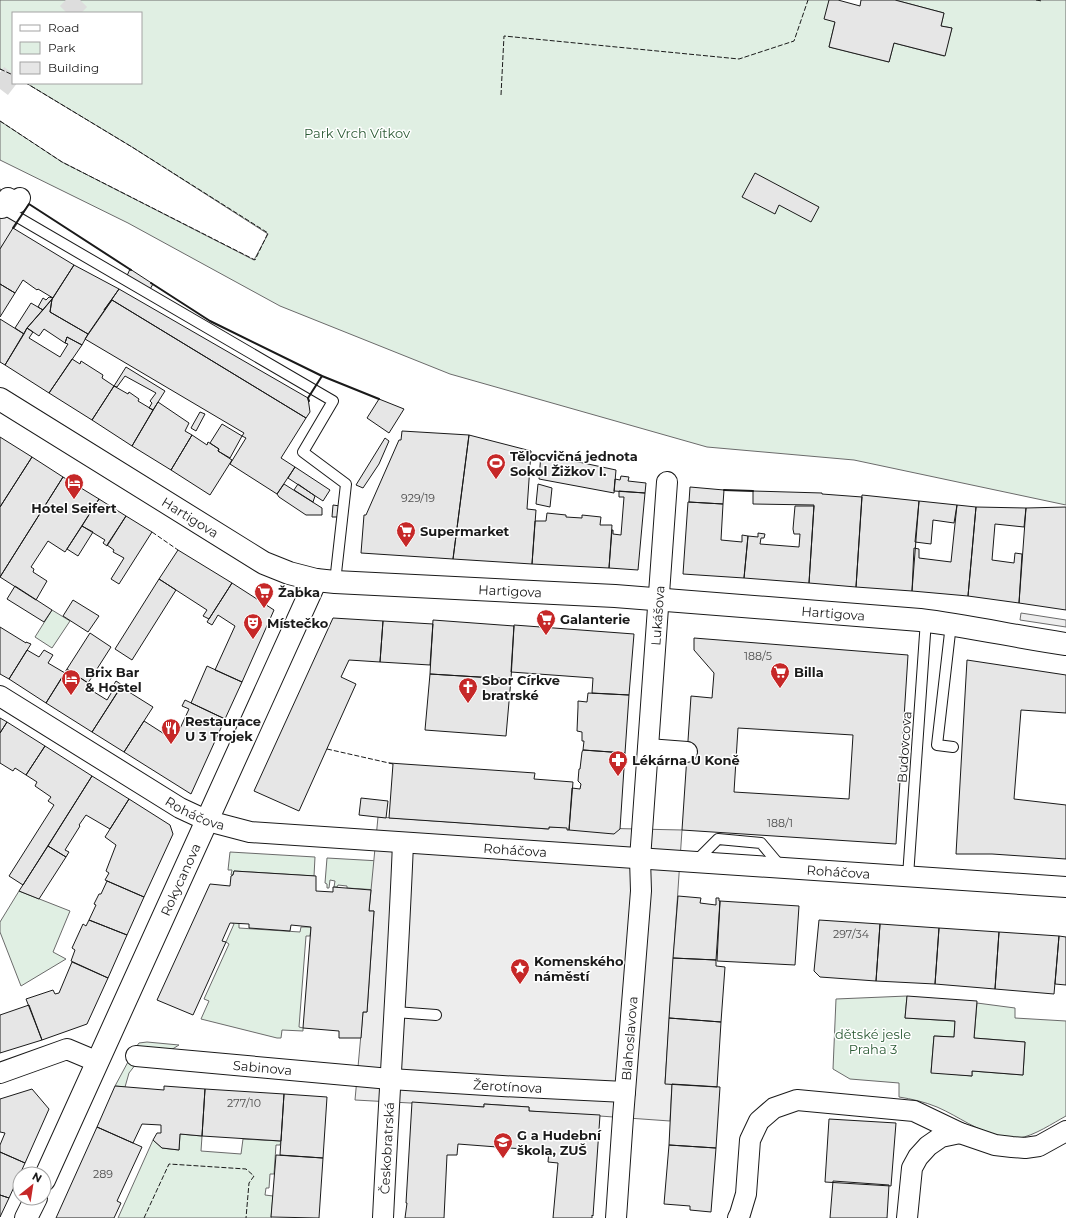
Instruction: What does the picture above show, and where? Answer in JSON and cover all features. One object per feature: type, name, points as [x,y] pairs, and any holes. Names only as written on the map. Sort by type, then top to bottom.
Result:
[{"type":"main road","name":"Hartigova","points":[[0,399],[264,563],[289,573],[325,581],[658,599],[926,620],[1066,644]]},
{"type":"main road","name":"Rokycanova","points":[[50,1166],[188,860],[325,581]]},
{"type":"main road","points":[[26,1218],[32,1206]]},
{"type":"street","points":[[1,207],[8,198],[17,203],[20,198]]},
{"type":"street","name":"Lukášova","points":[[640,859],[667,482]]},
{"type":"street","name":"Roháčova","points":[[0,696],[180,808],[208,821],[250,832],[1066,886]]},
{"type":"street","points":[[648,749],[687,752]]},
{"type":"street","points":[[390,1079],[395,1012],[403,843]]},
{"type":"street","name":"Blahoslavova","points":[[616,1218],[641,891],[640,859]]},
{"type":"street","points":[[0,1073],[67,1048],[98,1062]]},
{"type":"street","name":"Sabinova","points":[[136,1056],[390,1079]]},
{"type":"street","name":"Žerotínova","points":[[390,1079],[625,1092]]},
{"type":"street","name":"Českobratrská","points":[[383,1218],[390,1079]]},
{"type":"street","points":[[738,1218],[746,1194],[750,1140],[759,1121],[774,1108],[797,1100],[914,1112],[960,1133],[995,1145],[1025,1148],[1040,1146],[1066,1131]]},
{"type":"street","points":[[907,1218],[912,1168],[918,1157],[928,1146],[941,1137],[960,1133]]},
{"type":"lane","points":[[1,207],[333,401],[303,452],[346,484],[325,581]]},
{"type":"lane","name":"Budovcova","points":[[908,876],[926,620]]},
{"type":"lane","points":[[951,624],[937,745],[954,747]]},
{"type":"lane","points":[[395,1012],[436,1015]]},
{"type":"green space","name":"Park Vrch Vítkov","points":[[0,0],[829,0],[835,22],[829,47],[889,62],[894,43],[944,56],[952,28],[941,26],[944,13],[895,0],[1066,0],[1066,505],[854,460],[707,447],[450,374],[280,306],[128,223],[0,160],[0,121],[62,162],[254,260],[268,234],[132,147],[28,84],[142,84],[142,12],[12,12],[12,75],[0,69]]},
{"type":"green space","points":[[52,610],[70,621],[52,648],[35,637]]},
{"type":"green space","points":[[230,852],[315,857],[314,876],[234,871],[233,875],[231,875],[232,870],[228,870]]},
{"type":"green space","points":[[327,858],[380,861],[378,890],[347,888],[347,886],[338,885],[337,887],[334,887],[335,881],[330,880],[329,888],[327,888],[327,884],[325,883]]},
{"type":"green space","points":[[19,891],[70,911],[53,952],[66,959],[21,986],[0,932],[0,922]]},
{"type":"green space","points":[[231,922],[239,923],[239,928],[300,932],[301,927],[311,927],[310,936],[306,936],[299,1027],[303,1028],[303,1031],[282,1030],[281,1038],[277,1038],[201,1019],[209,1001],[204,999],[229,944],[226,942],[234,924]]},
{"type":"green space","name":"dětské jesle Praha 3","points":[[907,996],[905,1018],[955,1021],[954,1037],[934,1036],[931,1072],[972,1076],[972,1071],[1023,1075],[1025,1042],[974,1038],[977,1003],[1015,1008],[1015,1018],[1066,1021],[1066,1116],[1031,1135],[1019,1138],[1008,1138],[984,1131],[932,1105],[899,1097],[899,1083],[850,1079],[833,1069],[836,999]]},
{"type":"green space","points":[[147,1042],[179,1045],[166,1053],[139,1060],[129,1073],[125,1087],[115,1086],[136,1047],[139,1043]]},
{"type":"green space","points":[[180,1134],[202,1136],[201,1151],[241,1154],[243,1139],[281,1141],[280,1145],[276,1145],[274,1174],[270,1174],[269,1188],[266,1188],[265,1195],[273,1196],[271,1218],[118,1218],[153,1140],[162,1148],[179,1150]]},
{"type":"shaded area","points":[[0,189],[20,198],[28,204],[21,218],[0,249]]},
{"type":"shaded area","points":[[1021,613],[1066,620],[1066,627],[1020,620]]},
{"type":"shaded area","name":"Komenského náměstí","points":[[378,817],[548,829],[549,827],[682,830],[665,1083],[672,1084],[670,1121],[529,1111],[529,1107],[484,1104],[484,1107],[355,1100],[363,1012],[367,1012],[374,911],[369,911]]},
{"type":"building","points":[[829,0],[838,0],[860,6],[861,0],[895,0],[944,13],[941,26],[952,28],[945,56],[894,43],[889,62],[829,47],[835,22],[824,19]]},
{"type":"building","points":[[755,173],[819,207],[811,222],[779,205],[775,214],[742,197]]},
{"type":"building","points":[[13,228],[74,265],[53,298],[38,289],[37,290],[23,280],[15,293],[0,284],[0,249]]},
{"type":"building","points":[[74,265],[119,289],[88,334],[50,312],[52,299]]},
{"type":"building","points":[[130,269],[153,284],[149,291],[126,278]]},
{"type":"building","points":[[0,284],[15,293],[0,317]]},
{"type":"building","points":[[119,289],[308,398],[310,412],[306,418],[112,300],[104,310]]},
{"type":"building","points":[[49,297],[53,298],[43,310],[38,307],[43,298],[46,300]]},
{"type":"building","points":[[52,299],[50,312],[88,334],[82,345],[67,337],[65,343],[44,329],[39,336],[27,328]]},
{"type":"building","points":[[112,300],[306,418],[281,458],[295,467],[277,494],[230,464],[246,438],[242,436],[244,433],[85,339]]},
{"type":"building","points":[[31,303],[43,310],[27,328],[24,334],[15,328]]},
{"type":"building","points":[[0,319],[24,334],[5,365],[0,362]]},
{"type":"building","points":[[27,328],[33,332],[29,338],[60,357],[68,344],[65,343],[67,337],[82,345],[49,393],[5,365]]},
{"type":"building","points":[[72,359],[80,364],[81,361],[103,375],[102,378],[114,386],[92,420],[49,393]]},
{"type":"building","points":[[126,367],[165,391],[153,410],[149,408],[152,403],[150,401],[156,393],[125,376],[117,387],[114,386]]},
{"type":"building","points":[[114,386],[128,394],[129,392],[139,399],[138,401],[153,410],[132,446],[92,420]]},
{"type":"building","points":[[379,399],[404,409],[389,433],[367,418]]},
{"type":"building","points":[[158,402],[189,423],[185,431],[192,435],[171,470],[132,446]]},
{"type":"building","points":[[200,412],[205,414],[196,431],[191,428]]},
{"type":"building","points":[[222,424],[242,436],[230,458],[218,451],[219,449],[210,443]]},
{"type":"building","points":[[402,431],[469,435],[453,559],[361,553],[364,515],[366,515],[399,440],[401,440]]},
{"type":"building","points":[[192,435],[207,445],[208,442],[232,460],[210,495],[171,470]]},
{"type":"building","name":"Tělocvičná jednota Sokol Žižkov I.","points":[[469,435],[531,451],[527,509],[536,510],[532,564],[453,559]]},
{"type":"building","points":[[0,437],[32,457],[0,507]]},
{"type":"building","points":[[385,438],[389,441],[379,464],[363,488],[356,485]]},
{"type":"building","points":[[541,454],[616,470],[614,493],[539,479]]},
{"type":"building","points":[[32,457],[63,477],[0,577],[0,507]]},
{"type":"building","points":[[295,467],[330,490],[323,501],[288,478]]},
{"type":"building","points":[[621,476],[629,477],[628,481],[646,483],[645,493],[614,491],[615,479],[620,480]]},
{"type":"building","points":[[63,477],[99,499],[65,552],[48,541],[31,567],[34,569],[33,572],[47,581],[36,600],[0,577]]},
{"type":"building","points":[[284,484],[322,508],[322,515],[306,515],[279,497],[277,494]]},
{"type":"building","points":[[298,484],[315,496],[313,502],[294,490]]},
{"type":"building","points":[[538,484],[552,488],[550,507],[536,504]]},
{"type":"building","points":[[690,487],[724,490],[723,504],[689,502]]},
{"type":"building","points":[[619,491],[645,493],[638,570],[609,568],[612,530],[613,534],[621,535],[624,497],[619,497]]},
{"type":"building","points":[[753,491],[822,493],[862,497],[856,587],[809,583],[814,505],[753,504]]},
{"type":"building","points":[[862,495],[919,501],[912,591],[856,587]]},
{"type":"building","points":[[99,499],[126,516],[107,546],[103,543],[105,540],[82,526]]},
{"type":"building","points":[[919,501],[957,505],[954,523],[933,520],[931,544],[915,542]]},
{"type":"building","points":[[688,502],[723,504],[721,540],[742,542],[742,535],[748,536],[744,578],[683,574]]},
{"type":"building","points":[[333,505],[340,506],[340,517],[332,517]]},
{"type":"building","points":[[957,505],[976,507],[968,596],[912,591],[914,548],[919,549],[919,558],[951,562]]},
{"type":"building","points":[[795,506],[814,506],[809,583],[744,578],[748,536],[758,537],[758,533],[765,534],[764,538],[761,538],[760,544],[799,547],[800,534],[794,534],[793,529]]},
{"type":"building","points":[[976,507],[1026,508],[1024,527],[995,524],[992,560],[1014,563],[1015,553],[1022,554],[1019,603],[968,596]]},
{"type":"building","points":[[1066,507],[1066,610],[1019,603],[1026,508]]},
{"type":"building","points":[[547,513],[566,515],[566,517],[582,518],[582,515],[601,517],[600,525],[612,525],[609,568],[532,564],[535,521],[546,521]]},
{"type":"building","points":[[126,516],[152,532],[119,584],[111,579],[124,558],[113,552],[114,550],[107,545]]},
{"type":"building","points":[[82,526],[93,532],[78,556],[67,549]]},
{"type":"building","points":[[178,550],[232,583],[209,619],[203,616],[207,610],[159,579]]},
{"type":"building","points":[[159,579],[176,590],[132,660],[115,649]]},
{"type":"building","points":[[232,583],[274,610],[242,682],[215,670],[235,626],[218,615],[212,625],[207,622]]},
{"type":"building","points":[[15,586],[52,610],[44,622],[7,599]]},
{"type":"building","points":[[73,600],[99,616],[88,632],[63,616]]},
{"type":"building","points":[[333,618],[383,621],[380,662],[349,660],[341,677],[356,684],[299,811],[254,791]]},
{"type":"building","points":[[433,620],[514,626],[511,679],[430,674]]},
{"type":"building","points":[[383,621],[433,624],[430,665],[380,662]]},
{"type":"building","points":[[514,625],[634,634],[629,695],[592,693],[593,678],[511,672]]},
{"type":"building","points":[[0,627],[26,643],[31,644],[9,679],[0,674]]},
{"type":"building","points":[[90,633],[111,647],[88,683],[67,669]]},
{"type":"building","points":[[694,638],[908,655],[896,844],[682,830],[691,696],[712,698],[714,673],[694,650]],"holes":[[[738,728],[853,735],[849,799],[734,792]]]},
{"type":"building","points":[[27,650],[39,657],[44,650],[53,655],[48,663],[65,673],[46,703],[9,679]]},
{"type":"building","points":[[967,660],[1066,675],[1066,713],[1021,710],[1014,799],[1066,805],[1066,859],[992,854],[956,854]]},
{"type":"building","points":[[207,666],[242,682],[225,719],[191,703]]},
{"type":"building","points":[[67,669],[88,683],[86,687],[107,700],[116,681],[122,685],[92,732],[46,703]]},
{"type":"building","name":"Sbor Církve bratrské","points":[[430,674],[511,679],[506,736],[425,730]]},
{"type":"building","points":[[121,687],[153,707],[124,752],[92,732]]},
{"type":"building","points":[[588,693],[629,695],[625,753],[583,750],[584,741],[582,741],[582,732],[577,731],[578,701],[587,702]]},
{"type":"building","name":"Restaurace U 3 Trojek","points":[[185,700],[225,719],[191,794],[124,752],[144,721],[169,737],[177,735],[189,709],[182,706]]},
{"type":"building","points":[[0,718],[7,722],[0,733]]},
{"type":"building","points":[[7,722],[45,746],[26,775],[15,768],[13,771],[0,763],[0,733]]},
{"type":"building","points":[[45,746],[92,776],[23,885],[9,876],[54,805],[48,801],[51,797],[35,786],[37,782],[26,775]]},
{"type":"building","points":[[583,750],[625,753],[620,829],[614,834],[569,830],[572,788],[580,789],[581,784],[578,781]]},
{"type":"building","points":[[389,763],[535,773],[534,779],[573,782],[569,830],[567,830],[567,828],[549,827],[549,829],[389,818],[393,764]]},
{"type":"building","points":[[92,776],[129,799],[110,829],[86,815],[65,850],[69,852],[66,857],[48,846]]},
{"type":"building","points":[[361,798],[388,801],[386,818],[359,815]]},
{"type":"building","points":[[129,799],[170,825],[173,834],[144,897],[105,880],[109,873],[106,871],[116,845],[105,837]]},
{"type":"building","points":[[48,846],[66,857],[39,899],[19,891]]},
{"type":"building","points":[[234,871],[316,876],[316,891],[333,892],[333,887],[371,890],[369,911],[374,911],[367,1012],[363,1012],[361,1038],[339,1038],[339,1031],[303,1028],[311,927],[291,925],[290,931],[249,928],[249,924],[230,923],[222,941],[226,942],[193,1015],[157,1000],[210,884],[230,886],[231,876],[233,875]]},
{"type":"building","points":[[107,881],[144,897],[127,935],[89,920],[96,905],[94,904]]},
{"type":"building","points":[[678,896],[701,898],[700,903],[716,905],[716,898],[719,898],[716,960],[673,958]]},
{"type":"building","points":[[720,901],[799,906],[795,965],[717,961]]},
{"type":"building","points":[[89,920],[127,935],[108,978],[71,961],[75,950],[72,948],[83,924],[86,926]]},
{"type":"building","points":[[819,920],[880,924],[876,981],[820,977],[814,971]]},
{"type":"building","points":[[880,924],[939,928],[935,984],[876,981]]},
{"type":"building","points":[[939,928],[999,932],[995,989],[935,984]]},
{"type":"building","points":[[999,932],[1059,936],[1054,994],[995,989]]},
{"type":"building","points":[[1059,936],[1066,937],[1066,985],[1055,984]]},
{"type":"building","points":[[673,958],[716,960],[716,966],[725,967],[721,1022],[669,1018]]},
{"type":"building","points":[[72,962],[108,978],[87,1024],[42,1040],[26,999],[53,990],[55,994],[59,993]]},
{"type":"building","name":"dětské jesle Praha 3","points":[[907,996],[977,1001],[974,1038],[1025,1042],[1023,1075],[972,1071],[972,1076],[931,1073],[934,1036],[954,1037],[955,1021],[905,1018]]},
{"type":"building","points":[[29,1005],[42,1040],[0,1053],[0,1015]]},
{"type":"building","points":[[669,1018],[721,1022],[717,1087],[665,1084]]},
{"type":"building","points":[[672,1084],[720,1087],[716,1148],[669,1145]]},
{"type":"building","points":[[115,1086],[164,1090],[164,1086],[205,1089],[202,1136],[180,1134],[179,1150],[162,1148],[153,1140],[157,1133],[161,1133],[161,1125],[142,1124],[133,1143],[97,1127]]},
{"type":"building","points":[[32,1089],[49,1109],[25,1163],[0,1152],[0,1145],[5,1133],[0,1132],[0,1099]]},
{"type":"building","points":[[205,1089],[284,1094],[281,1141],[202,1136]]},
{"type":"building","points":[[284,1094],[327,1097],[323,1158],[280,1155]]},
{"type":"building","name":"G a Hudební škola, ZUŠ","points":[[412,1102],[484,1107],[484,1104],[529,1107],[529,1111],[600,1115],[592,1218],[553,1218],[558,1163],[548,1162],[549,1151],[458,1144],[457,1155],[447,1155],[444,1218],[405,1218]]},
{"type":"building","points":[[829,1119],[896,1123],[891,1186],[825,1182]]},
{"type":"building","points":[[97,1127],[142,1147],[117,1201],[121,1203],[114,1218],[56,1218]]},
{"type":"building","points":[[669,1145],[716,1148],[711,1212],[690,1210],[690,1206],[664,1204]]},
{"type":"building","points":[[0,1152],[25,1163],[24,1166],[12,1166],[12,1191],[9,1198],[0,1195]]},
{"type":"building","points":[[276,1155],[323,1158],[319,1218],[271,1217]]},
{"type":"building","points":[[833,1181],[889,1185],[887,1218],[830,1218]]},
{"type":"building","points":[[0,1195],[9,1198],[0,1217]]},
{"type":"tunnel","points":[[68,12],[80,0]]},
{"type":"tunnel","points":[[0,89],[12,73]]},
{"type":"fence","points":[[501,95],[504,36],[739,59],[794,41],[808,0]]},
{"type":"fence","points":[[1036,0],[1042,1]]},
{"type":"fence","points":[[0,69],[12,75]]},
{"type":"fence","points":[[0,121],[62,162],[255,260],[268,233],[132,147],[28,84]]},
{"type":"fence","points":[[152,532],[178,550]]},
{"type":"fence","points":[[327,749],[389,763]]},
{"type":"fence","points":[[144,1218],[169,1164],[246,1169],[254,1176],[249,1183],[246,1218]]},
{"type":"wall","points":[[13,228],[29,204],[131,270]]},
{"type":"wall","points":[[151,283],[210,321],[322,376],[308,398],[309,401]]},
{"type":"wall","points":[[322,376],[379,399]]},
{"type":"wall","points":[[724,490],[753,491]]},
{"type":"place","name":"Tělocvičná jednota Sokol Žižkov I.","points":[[496,480]]},
{"type":"place","name":"Hotel Seifert","points":[[74,500]]},
{"type":"place","name":"Supermarket","points":[[406,548]]},
{"type":"place","name":"Žabka","points":[[264,609]]},
{"type":"place","name":"Galanterie","points":[[546,636]]},
{"type":"place","name":"Místečko","points":[[253,640]]},
{"type":"place","name":"Billa","points":[[780,689]]},
{"type":"place","name":"Brix Bar & Hostel","points":[[71,696]]},
{"type":"place","name":"Sbor Církve bratrské","points":[[468,704]]},
{"type":"place","name":"Restaurace U 3 Trojek","points":[[171,745]]},
{"type":"place","name":"Lékárna U Koně","points":[[618,777]]},
{"type":"place","name":"Komenského náměstí","points":[[520,985]]},
{"type":"place","name":"G a Hudební škola, ZUŠ","points":[[503,1159]]}]
